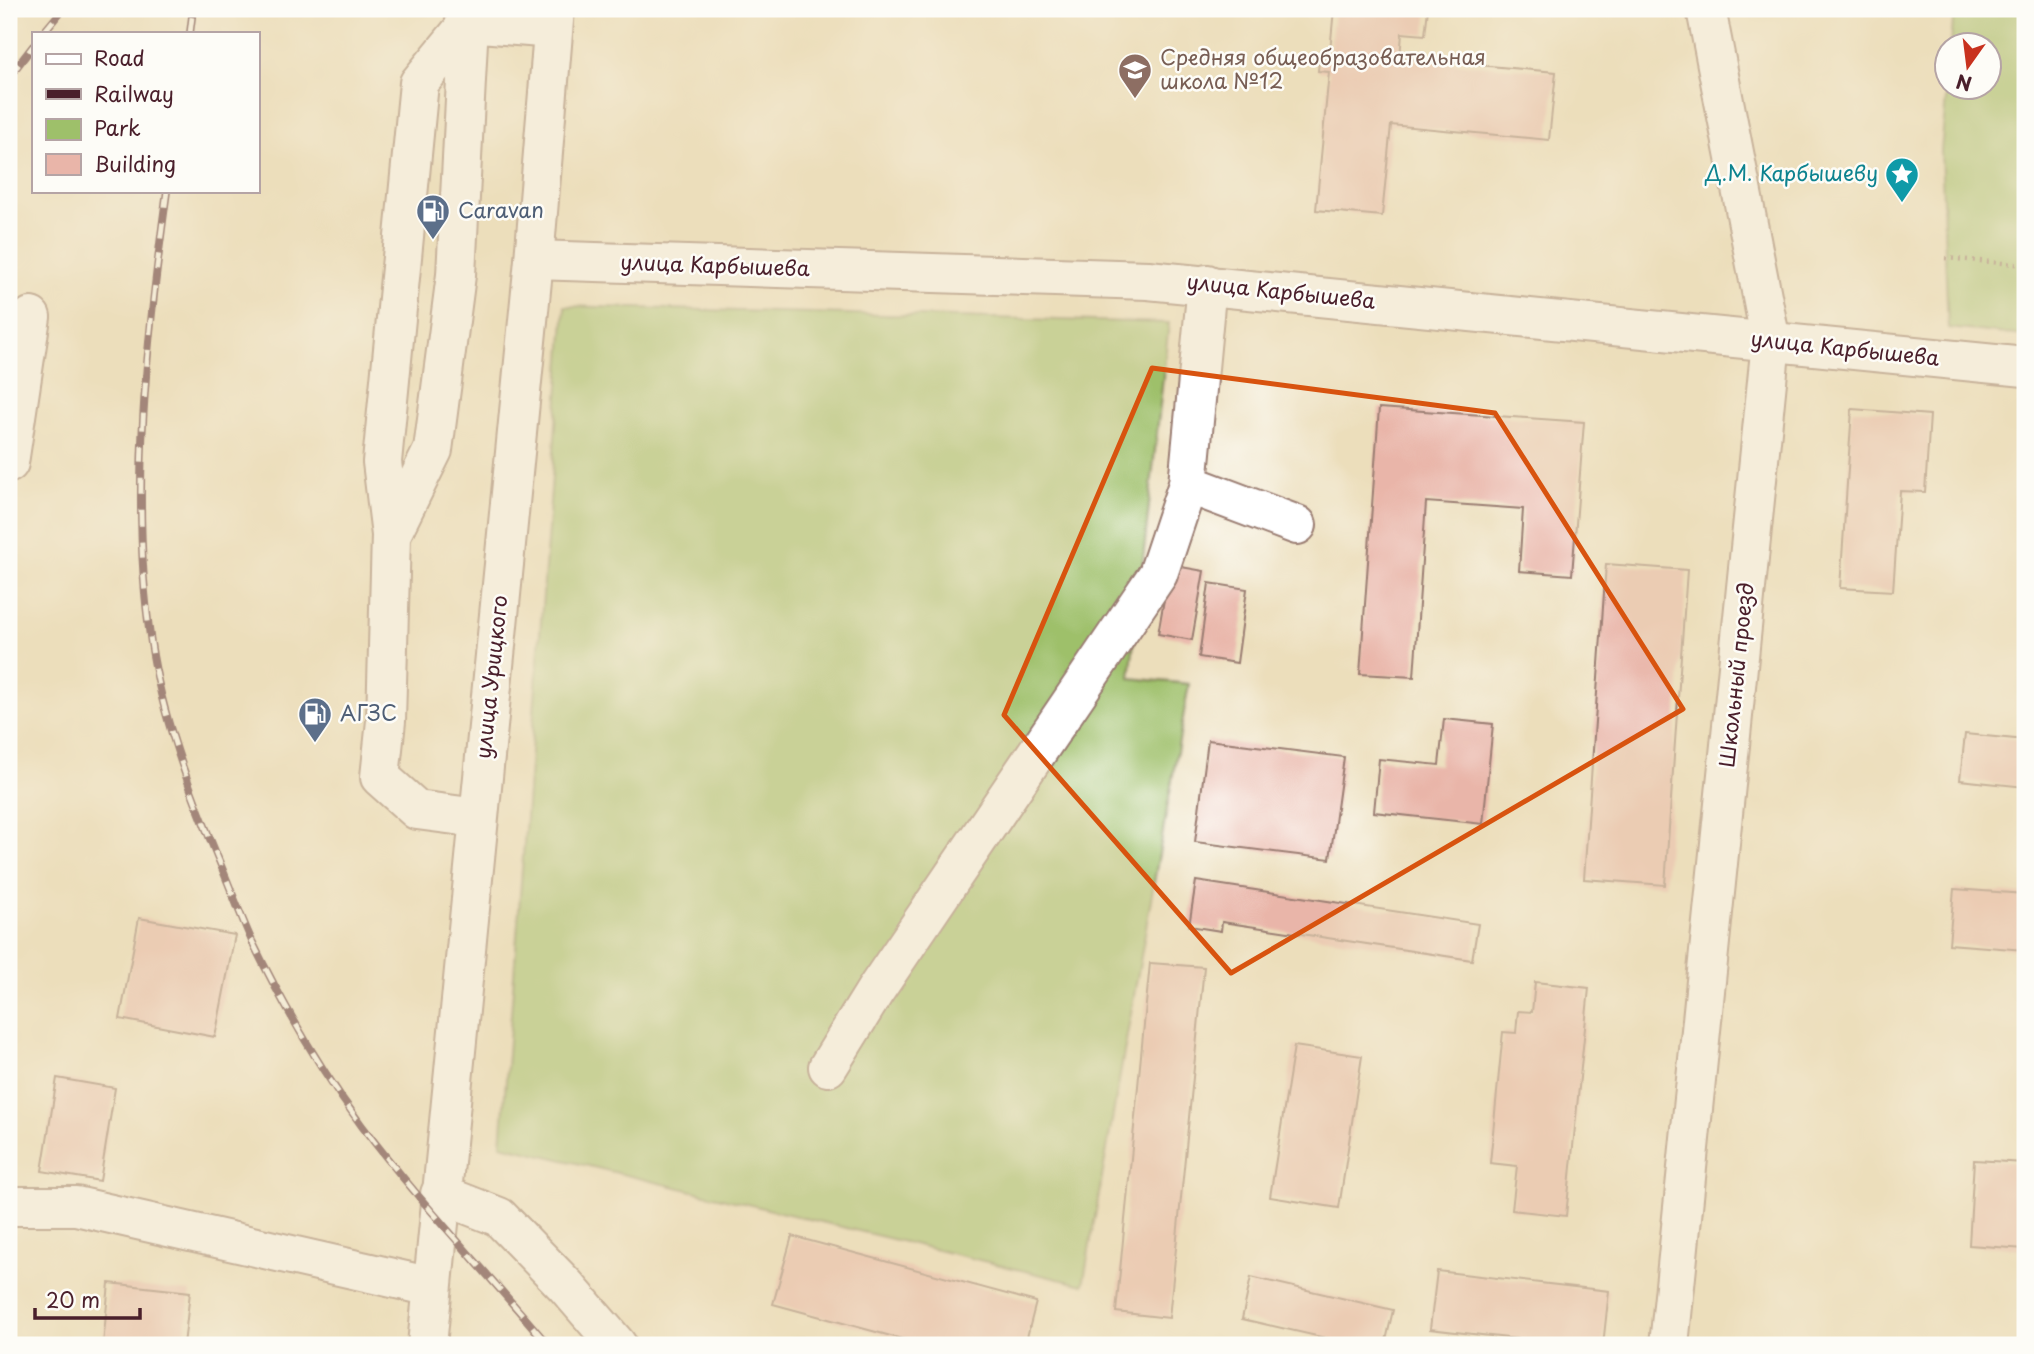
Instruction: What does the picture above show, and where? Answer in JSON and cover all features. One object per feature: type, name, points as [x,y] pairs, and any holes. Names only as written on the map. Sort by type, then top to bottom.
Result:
[{"type":"street","name":"Школьный проезд","points":[[1669,1345],[1771,342],[1706,9]]},
{"type":"street","points":[[465,15],[554,19]]},
{"type":"street","points":[[391,535],[433,450],[456,275],[465,15]]},
{"type":"street","points":[[465,15],[419,83],[382,462],[391,535],[386,721],[380,777],[416,810],[478,818]]},
{"type":"street","name":"улица Урицкого","points":[[427,1345],[534,260],[554,19]]},
{"type":"street","name":"улица Карбышева","points":[[534,260],[1031,275],[1207,284],[2025,367]]},
{"type":"street","points":[[828,1066],[898,956],[1158,573],[1188,484],[1207,284]]},
{"type":"street","points":[[9,463],[31,317]]},
{"type":"street","points":[[1188,484],[1297,525]]},
{"type":"street","points":[[440,1194],[499,1217],[566,1286],[617,1345]]},
{"type":"street","points":[[9,1206],[76,1206],[432,1287]]},
{"type":"path","points":[[1945,258],[2025,265]]},
{"type":"highlighted area","points":[[1152,368],[1495,413],[1683,709],[1231,973],[1004,715]]},
{"type":"green space","points":[[1954,9],[2025,9],[2025,336],[1948,328],[1941,151],[1946,102],[2002,102],[2002,32],[1952,32]]},
{"type":"green space","points":[[565,306],[1169,323],[1130,678],[1189,684],[1083,1285],[501,1145]]},
{"type":"building","points":[[1334,9],[1428,9],[1425,35],[1402,33],[1400,58],[1556,72],[1549,140],[1391,125],[1382,216],[1316,210],[1329,72],[1318,71],[1320,50],[1330,51]]},
{"type":"building","points":[[1379,408],[1584,422],[1572,575],[1519,571],[1523,509],[1426,502],[1414,677],[1360,674]]},
{"type":"building","points":[[1852,409],[1930,415],[1925,492],[1900,491],[1893,591],[1840,588]]},
{"type":"building","points":[[1606,564],[1687,570],[1665,885],[1584,879]]},
{"type":"building","points":[[1170,565],[1204,571],[1192,640],[1158,634]]},
{"type":"building","points":[[1209,583],[1247,589],[1237,663],[1199,657]]},
{"type":"building","points":[[1444,719],[1493,724],[1483,824],[1374,812],[1379,759],[1439,765]]},
{"type":"building","points":[[1965,734],[2025,740],[2025,787],[1960,780]]},
{"type":"building","points":[[1208,740],[1344,757],[1330,859],[1195,842]]},
{"type":"building","points":[[1196,881],[1478,924],[1472,960],[1222,922],[1221,931],[1189,926]]},
{"type":"building","points":[[1954,889],[2025,894],[2025,950],[1949,944]]},
{"type":"building","points":[[139,918],[235,935],[215,1037],[120,1019]]},
{"type":"building","points":[[1150,963],[1204,967],[1169,1318],[1116,1312]]},
{"type":"building","points":[[1535,982],[1589,988],[1566,1216],[1512,1210],[1517,1166],[1490,1163],[1503,1032],[1516,1033],[1518,1011],[1532,1012]]},
{"type":"building","points":[[1294,1046],[1362,1056],[1339,1208],[1270,1197]]},
{"type":"building","points":[[57,1078],[115,1088],[100,1181],[42,1171]]},
{"type":"building","points":[[1974,1160],[2025,1163],[2025,1249],[1969,1245]]},
{"type":"building","points":[[792,1236],[1036,1302],[1025,1345],[924,1345],[773,1304]]},
{"type":"building","points":[[1437,1271],[1609,1291],[1603,1345],[1568,1345],[1430,1329]]},
{"type":"building","points":[[1251,1277],[1393,1310],[1385,1345],[1356,1345],[1242,1319]]},
{"type":"building","points":[[109,1283],[190,1292],[184,1345],[103,1345]]},
{"type":"railway","points":[[44,32],[63,9]]},
{"type":"railway","points":[[190,32],[193,9]]},
{"type":"railway","points":[[9,77],[32,47]]},
{"type":"railway","points":[[167,192],[147,360],[141,532],[151,643],[162,698],[178,752],[251,939],[316,1058],[384,1155],[548,1345]]},
{"type":"place","name":"Средняя общеобразовательная школа №12","points":[[1135,100]]},
{"type":"place","name":"Д.М. Карбышеву","points":[[1902,204]]},
{"type":"place","name":"Caravan","points":[[433,241]]},
{"type":"place","name":"АГЗС","points":[[315,744]]}]
